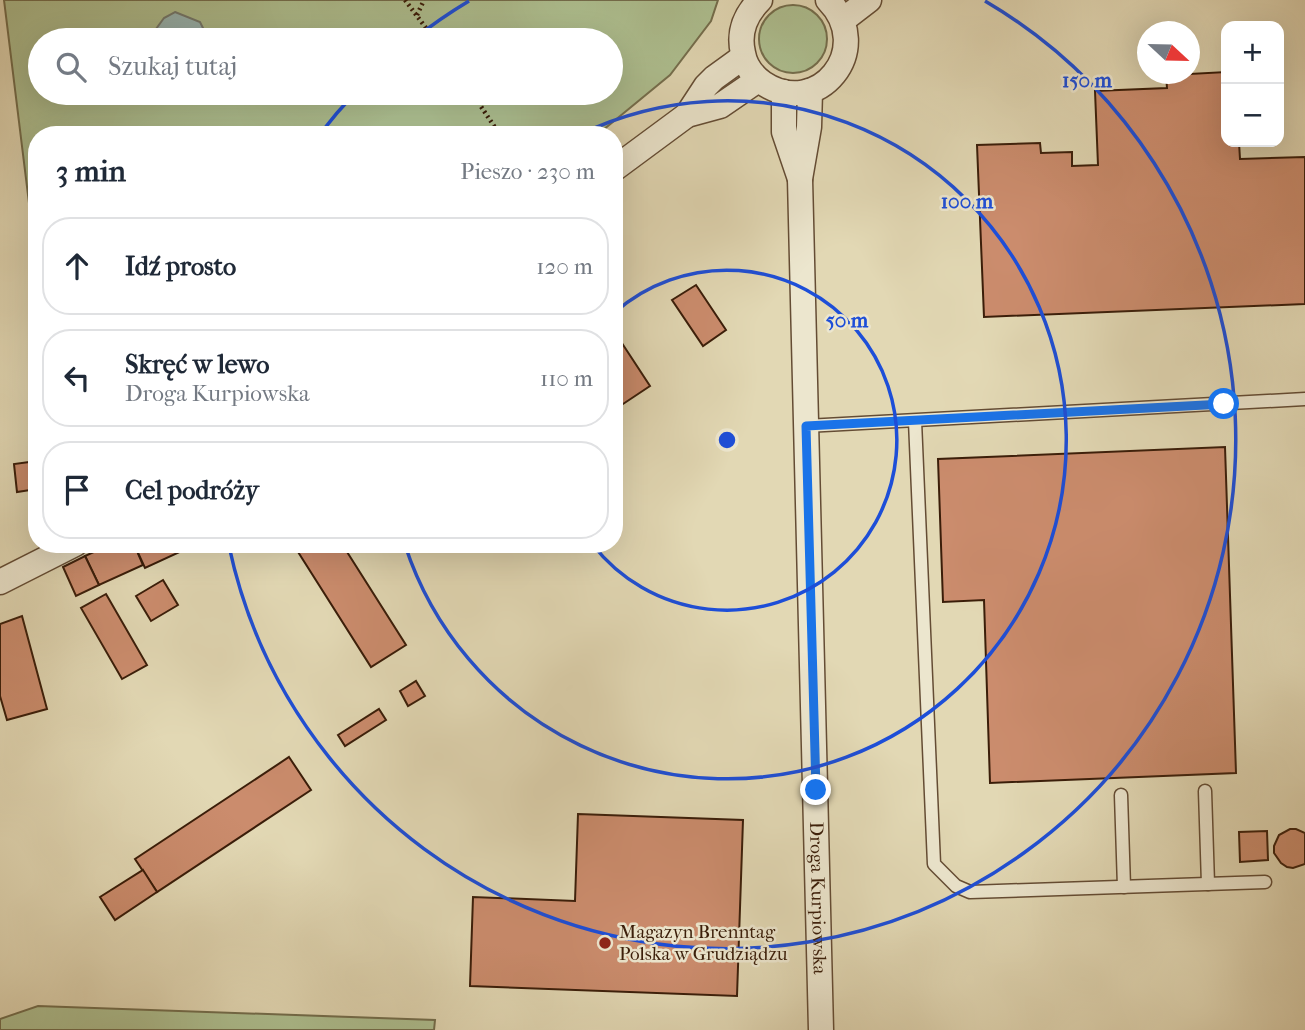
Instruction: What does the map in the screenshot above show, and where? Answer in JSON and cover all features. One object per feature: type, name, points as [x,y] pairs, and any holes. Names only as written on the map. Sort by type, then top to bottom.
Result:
[{"type":"street","points":[[760,0],[751,9],[743,24],[743,57],[758,80],[770,88],[797,93],[810,91],[825,83],[837,70],[845,54],[843,20],[828,0]]},
{"type":"street","points":[[843,20],[869,0]]},
{"type":"street","points":[[623,162],[687,115],[706,86],[743,57]]},
{"type":"street","points":[[687,115],[720,106],[758,80]]},
{"type":"street","name":"Droga Kurpiowska","points":[[810,91],[808,138],[800,179],[821,1030]]},
{"type":"street","name":"Droga Kurpiowska","points":[[784,92],[784,132],[800,179]]},
{"type":"street","points":[[0,582],[57,553]]},
{"type":"lane","points":[[806,426],[1305,399]]},
{"type":"lane","points":[[915,421],[934,864],[956,886],[970,892],[1265,882]]},
{"type":"lane","points":[[1205,791],[1208,884]]},
{"type":"lane","points":[[1121,795],[1124,887]]},
{"type":"path","points":[[405,0],[426,28]]},
{"type":"path","points":[[417,15],[424,0]]},
{"type":"path","points":[[480,105],[494,126]]},
{"type":"green space","points":[[4,0],[718,0],[711,21],[670,75],[608,126],[28,126],[28,195]]},
{"type":"green space","points":[[793,5],[806,8],[817,15],[824,26],[827,39],[824,52],[817,63],[806,70],[793,73],[780,70],[769,63],[762,52],[759,39],[762,26],[769,15],[780,8]]},
{"type":"green space","points":[[38,1006],[435,1020],[434,1030],[0,1030],[0,1019]]},
{"type":"water","points":[[175,12],[200,22],[203,28],[157,28],[164,18]]},
{"type":"building","points":[[1221,72],[1221,147],[1239,147],[1240,159],[1305,157],[1305,304],[984,317],[977,145],[1040,143],[1041,153],[1072,152],[1072,166],[1098,165],[1095,91],[1167,88],[1167,84],[1200,84],[1200,73]]},
{"type":"building","points":[[696,285],[726,330],[703,346],[672,300]]},
{"type":"building","points":[[623,345],[650,386],[623,404]]},
{"type":"building","points":[[1225,447],[1236,773],[990,783],[984,600],[943,602],[938,459]]},
{"type":"building","points":[[28,462],[28,490],[17,492],[14,464]]},
{"type":"building","points":[[92,553],[138,553],[143,565],[99,585],[85,556]]},
{"type":"building","points":[[138,553],[178,553],[145,568]]},
{"type":"building","points":[[299,553],[348,553],[406,645],[371,667]]},
{"type":"building","points":[[85,556],[99,585],[76,596],[63,567]]},
{"type":"building","points":[[163,580],[178,605],[151,621],[136,596]]},
{"type":"building","points":[[106,594],[147,665],[122,679],[81,608]]},
{"type":"building","points":[[22,616],[47,709],[7,720],[0,696],[0,624]]},
{"type":"building","points":[[416,681],[425,696],[408,706],[400,691]]},
{"type":"building","points":[[379,709],[386,720],[345,746],[338,735]]},
{"type":"building","points":[[289,757],[311,790],[157,892],[135,859]]},
{"type":"building","name":"Magazyn Brenntag Polska w Grudziądzu","points":[[578,814],[743,820],[737,996],[470,986],[473,897],[575,901]]},
{"type":"building","points":[[1290,829],[1305,833],[1305,864],[1293,868],[1281,863],[1274,853],[1279,835]]},
{"type":"building","points":[[1267,831],[1268,860],[1240,862],[1239,832]]},
{"type":"building","points":[[143,870],[157,892],[115,920],[100,897]]},
{"type":"place","name":"Magazyn Brenntag Polska w Grudziądzu","points":[[605,943]]},
{"type":"route","points":[[816,790],[806,426],[1224,404]]}]
